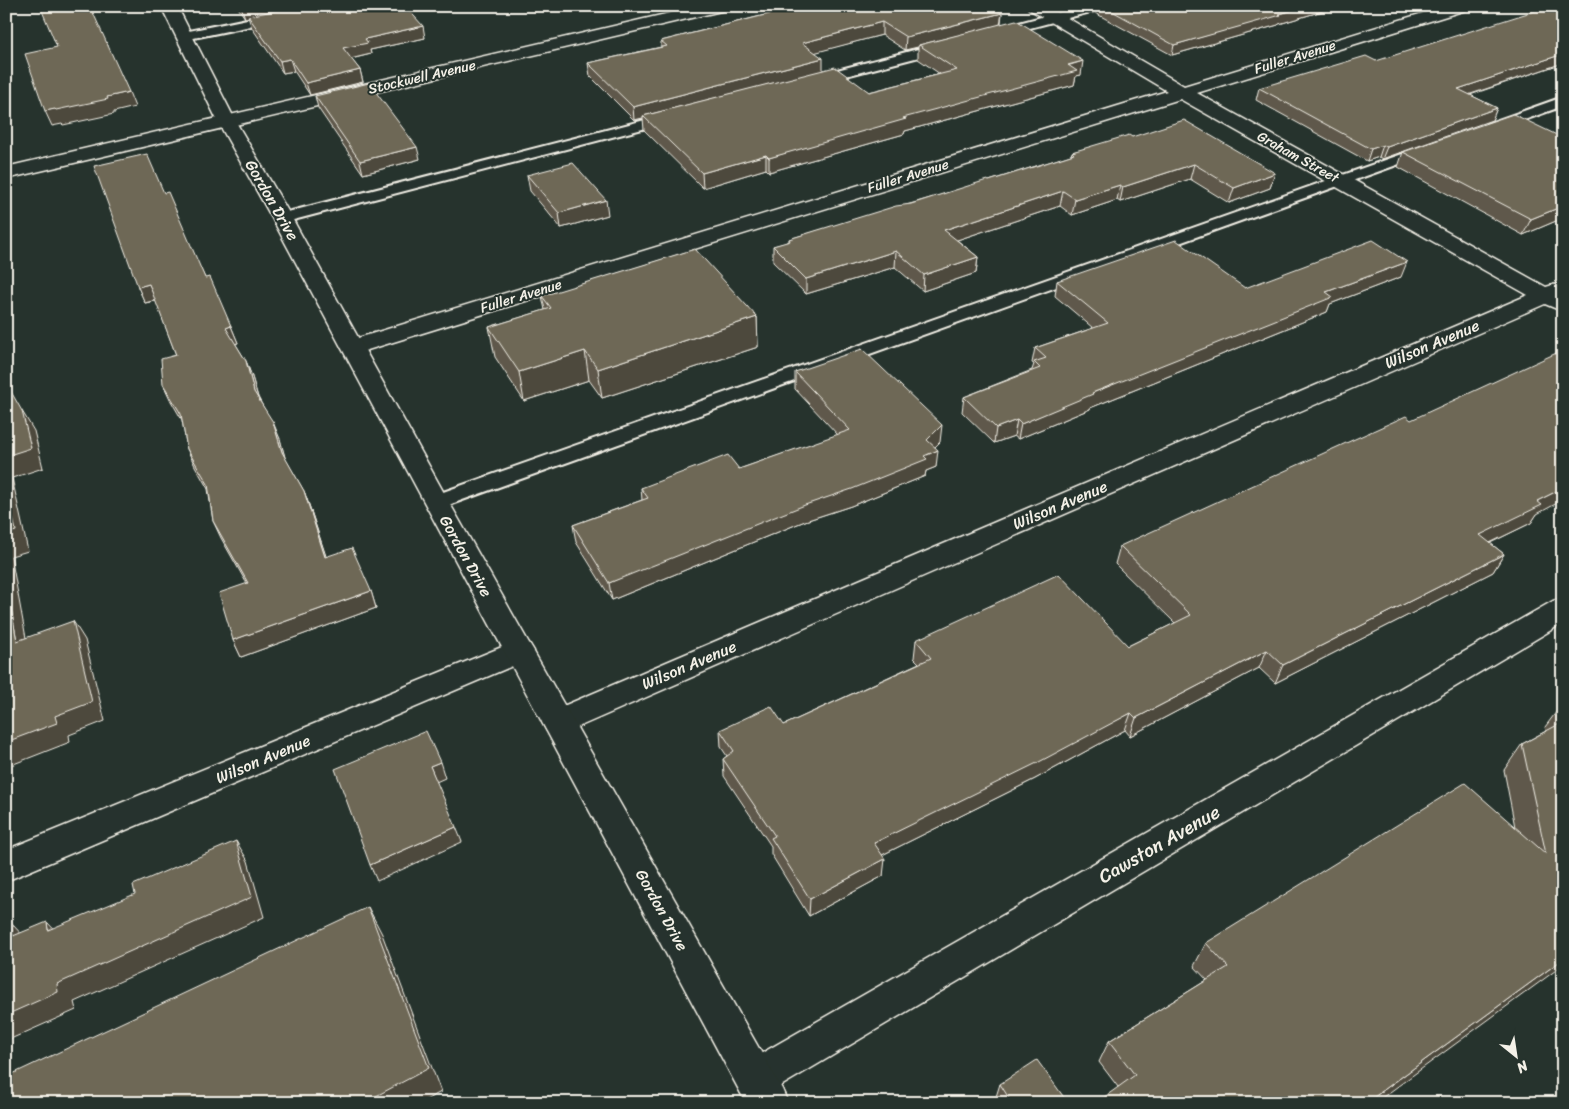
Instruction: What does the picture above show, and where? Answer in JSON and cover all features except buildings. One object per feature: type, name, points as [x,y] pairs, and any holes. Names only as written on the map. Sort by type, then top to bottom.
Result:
[{"type":"street","name":"Gordon Drive","points":[[169,6],[227,122],[282,218],[436,502],[762,1091]]},
{"type":"street","name":"Stockwell Avenue","points":[[6,173],[721,6]]},
{"type":"street","name":"Graham Street","points":[[1035,6],[1181,92],[1340,181],[1557,296]]},
{"type":"street","name":"Fuller Avenue","points":[[353,347],[1463,6]]},
{"type":"street","name":"Wilson Avenue","points":[[558,722],[1557,296]]},
{"type":"street","name":"Cawston Avenue","points":[[762,1091],[1563,609]]},
{"type":"street","name":"Wilson Avenue","points":[[6,866],[519,651]]},
{"type":"lane","points":[[184,36],[329,6]]},
{"type":"lane","points":[[978,37],[1098,6]]},
{"type":"lane","points":[[804,82],[958,42]]},
{"type":"lane","points":[[1479,131],[1563,102]]},
{"type":"lane","points":[[282,218],[688,112]]},
{"type":"lane","points":[[436,502],[1442,144]]}]
